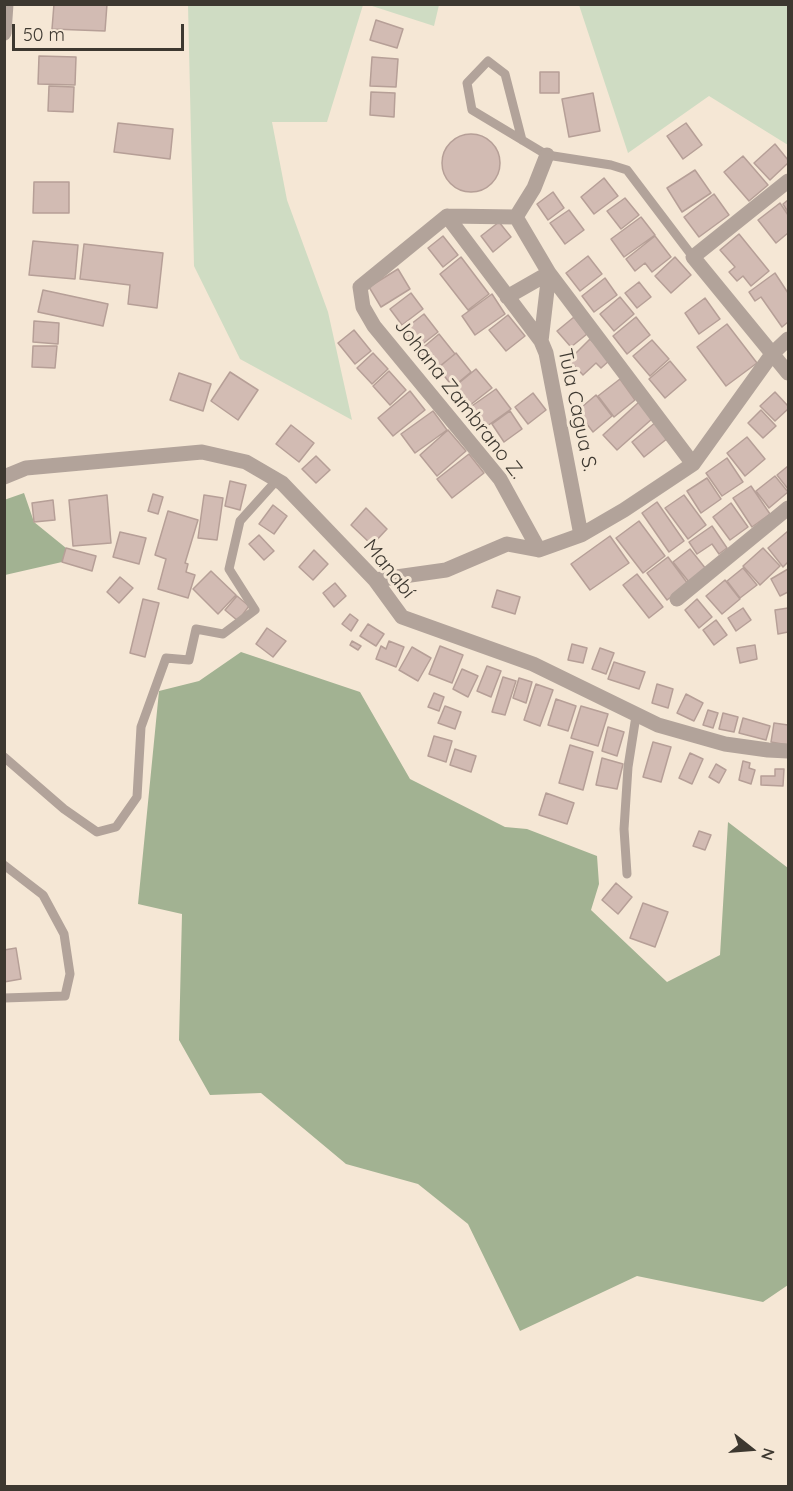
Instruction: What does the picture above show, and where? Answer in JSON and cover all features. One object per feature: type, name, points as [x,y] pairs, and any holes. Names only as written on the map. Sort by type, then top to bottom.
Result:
[{"type":"street","points":[[4,33],[6,4]]},
{"type":"street","points":[[516,217],[534,188],[547,155]]},
{"type":"street","points":[[789,182],[693,257],[789,373]]},
{"type":"street","points":[[447,216],[516,217]]},
{"type":"street","name":"Tula Cagua S.","points":[[447,216],[541,341],[546,353],[581,535]]},
{"type":"street","name":"Johana Zambrano Z.","points":[[447,216],[360,287],[363,307],[374,326],[500,479],[539,549]]},
{"type":"street","points":[[516,217],[549,273],[693,464]]},
{"type":"street","points":[[507,297],[549,273]]},
{"type":"street","points":[[541,341],[549,273]]},
{"type":"street","points":[[375,580],[446,570],[507,544],[539,549],[581,535],[624,510],[693,464],[772,354],[789,339]]},
{"type":"street","name":"Manabí","points":[[4,477],[26,468],[202,452],[246,462],[282,483],[375,580],[402,617],[533,664],[658,725],[725,744],[761,750],[789,751]]},
{"type":"street","points":[[677,599],[789,508]]},
{"type":"lane","points":[[522,140],[506,74],[488,61],[467,83],[472,110],[522,140],[547,155],[611,165],[627,170],[693,257]]},
{"type":"lane","points":[[4,757],[64,809],[97,832],[116,827],[136,797],[141,727],[166,658],[189,660],[196,629],[223,634],[255,610],[229,568],[240,521],[276,481]]},
{"type":"lane","points":[[627,874],[624,829],[628,767],[636,716]]},
{"type":"lane","points":[[4,865],[43,894],[64,934],[70,974],[65,996],[4,998]]},
{"type":"green space","points":[[188,5],[363,5],[327,122],[272,122],[287,200],[328,312],[352,420],[240,359],[194,266]]},
{"type":"green space","points":[[369,5],[439,5],[434,26]]},
{"type":"green space","points":[[579,5],[788,5],[788,145],[709,96],[628,153]]},
{"type":"green space","points":[[24,493],[34,522],[66,548],[62,562],[5,575],[4,500]]},
{"type":"green space","points":[[241,652],[360,692],[410,779],[505,827],[527,829],[597,856],[599,884],[591,910],[667,982],[720,955],[728,822],[788,868],[788,1285],[763,1302],[637,1276],[520,1331],[468,1224],[418,1184],[346,1164],[261,1093],[210,1095],[179,1040],[182,914],[138,904],[159,691],[199,681]]},
{"type":"building","points":[[54,4],[107,4],[105,31],[52,29]]},
{"type":"building","points":[[376,20],[403,29],[397,48],[370,40]]},
{"type":"building","points":[[39,56],[76,57],[75,85],[38,84]]},
{"type":"building","points":[[372,57],[398,59],[396,87],[370,86]]},
{"type":"building","points":[[540,72],[559,72],[559,93],[540,93]]},
{"type":"building","points":[[49,86],[74,87],[73,112],[48,111]]},
{"type":"building","points":[[371,92],[395,93],[394,117],[370,115]]},
{"type":"building","points":[[593,93],[600,131],[569,137],[562,99]]},
{"type":"building","points":[[118,123],[173,129],[170,159],[114,152]]},
{"type":"building","points":[[686,123],[702,145],[683,159],[667,136]]},
{"type":"building","points":[[471,134],[482,136],[492,142],[498,152],[500,163],[498,174],[492,184],[482,190],[471,192],[460,190],[450,184],[444,174],[442,163],[444,152],[450,142],[460,136]]},
{"type":"building","points":[[775,144],[788,163],[770,180],[754,163]]},
{"type":"building","points":[[743,156],[768,185],[749,201],[724,172]]},
{"type":"building","points":[[695,170],[711,193],[682,212],[667,188]]},
{"type":"building","points":[[604,178],[618,196],[594,214],[581,197]]},
{"type":"building","points":[[34,182],[69,182],[69,213],[33,213]]},
{"type":"building","points":[[553,192],[564,208],[548,220],[537,204]]},
{"type":"building","points":[[714,194],[729,215],[699,237],[684,217]]},
{"type":"building","points":[[625,198],[639,215],[621,229],[607,211]]},
{"type":"building","points":[[788,200],[788,212],[783,204]]},
{"type":"building","points":[[780,203],[788,215],[788,233],[776,243],[758,220]]},
{"type":"building","points":[[569,210],[584,230],[565,244],[550,223]]},
{"type":"building","points":[[641,217],[655,235],[624,257],[611,239]]},
{"type":"building","points":[[499,222],[511,237],[493,252],[481,236]]},
{"type":"building","points":[[739,234],[769,271],[751,286],[743,276],[737,281],[729,272],[735,267],[720,250]]},
{"type":"building","points":[[443,236],[458,255],[443,267],[428,248]]},
{"type":"building","points":[[655,236],[671,257],[652,272],[645,263],[635,271],[626,259]]},
{"type":"building","points":[[33,241],[78,245],[75,279],[29,275]]},
{"type":"building","points":[[84,244],[163,253],[157,308],[128,304],[130,285],[80,279]]},
{"type":"building","points":[[588,256],[602,274],[580,291],[566,273]]},
{"type":"building","points":[[461,257],[489,294],[468,310],[440,274]]},
{"type":"building","points":[[675,257],[691,275],[671,293],[655,276]]},
{"type":"building","points":[[398,269],[410,289],[381,307],[369,287]]},
{"type":"building","points":[[775,273],[788,293],[788,322],[782,327],[761,297],[755,301],[749,292]]},
{"type":"building","points":[[605,278],[617,295],[594,312],[582,296]]},
{"type":"building","points":[[639,282],[651,297],[637,308],[625,293]]},
{"type":"building","points":[[43,290],[108,304],[103,326],[38,312]]},
{"type":"building","points":[[411,293],[423,309],[402,325],[390,309]]},
{"type":"building","points":[[492,294],[505,314],[475,335],[462,316]]},
{"type":"building","points":[[620,297],[634,314],[614,331],[600,314]]},
{"type":"building","points":[[705,298],[720,319],[699,334],[685,313]]},
{"type":"building","points":[[424,314],[438,332],[416,349],[402,331]]},
{"type":"building","points":[[508,315],[525,336],[506,351],[489,330]]},
{"type":"building","points":[[574,317],[587,334],[571,347],[557,331]]},
{"type":"building","points":[[636,317],[650,335],[627,354],[613,336]]},
{"type":"building","points":[[34,321],[59,323],[58,344],[33,342]]},
{"type":"building","points":[[727,324],[757,363],[726,386],[697,347]]},
{"type":"building","points":[[354,330],[371,351],[355,364],[338,343]]},
{"type":"building","points":[[439,334],[455,354],[435,370],[419,351]]},
{"type":"building","points":[[590,339],[610,360],[601,368],[596,363],[583,375],[569,360]]},
{"type":"building","points":[[652,340],[669,359],[650,376],[633,356]]},
{"type":"building","points":[[33,346],[57,346],[55,368],[32,367]]},
{"type":"building","points":[[373,353],[388,369],[372,384],[357,368]]},
{"type":"building","points":[[456,353],[471,372],[453,387],[438,368]]},
{"type":"building","points":[[670,361],[686,380],[665,398],[649,379]]},
{"type":"building","points":[[476,369],[492,388],[469,406],[454,387]]},
{"type":"building","points":[[389,371],[406,390],[390,405],[373,386]]},
{"type":"building","points":[[230,372],[258,390],[238,420],[211,401]]},
{"type":"building","points":[[179,373],[211,384],[203,411],[170,400]]},
{"type":"building","points":[[620,379],[635,400],[614,417],[598,396]]},
{"type":"building","points":[[496,389],[511,409],[483,429],[469,408]]},
{"type":"building","points":[[410,391],[425,410],[393,436],[378,418]]},
{"type":"building","points":[[775,392],[788,406],[788,409],[775,421],[760,406]]},
{"type":"building","points":[[533,393],[546,410],[528,424],[515,407]]},
{"type":"building","points":[[596,395],[612,416],[593,432],[577,411]]},
{"type":"building","points":[[639,402],[653,418],[617,450],[603,435]]},
{"type":"building","points":[[761,410],[776,426],[763,438],[748,423]]},
{"type":"building","points":[[433,411],[447,430],[415,453],[401,434]]},
{"type":"building","points":[[510,411],[522,429],[504,442],[492,424]]},
{"type":"building","points":[[656,422],[668,438],[644,457],[632,442]]},
{"type":"building","points":[[291,425],[314,443],[299,462],[276,444]]},
{"type":"building","points":[[448,430],[466,451],[437,476],[420,455]]},
{"type":"building","points":[[747,437],[765,459],[745,476],[727,453]]},
{"type":"building","points":[[469,454],[484,473],[452,498],[437,479]]},
{"type":"building","points":[[316,456],[330,470],[316,483],[302,469]]},
{"type":"building","points":[[727,458],[743,482],[722,496],[706,473]]},
{"type":"building","points":[[788,466],[788,489],[777,475]]},
{"type":"building","points":[[775,476],[788,492],[769,508],[756,491]]},
{"type":"building","points":[[707,478],[721,499],[701,513],[687,491]]},
{"type":"building","points":[[230,481],[246,485],[240,510],[225,506]]},
{"type":"building","points":[[751,486],[770,514],[752,527],[733,498]]},
{"type":"building","points":[[153,494],[163,497],[158,514],[148,511]]},
{"type":"building","points":[[107,495],[111,543],[73,546],[69,500]]},
{"type":"building","points":[[204,495],[223,498],[217,540],[198,538]]},
{"type":"building","points":[[684,495],[706,525],[688,539],[665,508]]},
{"type":"building","points":[[53,500],[55,520],[34,522],[32,503]]},
{"type":"building","points":[[657,502],[684,541],[669,552],[642,513]]},
{"type":"building","points":[[731,503],[748,527],[730,540],[713,517]]},
{"type":"building","points":[[273,505],[287,516],[274,534],[259,524]]},
{"type":"building","points":[[366,508],[387,529],[372,545],[351,525]]},
{"type":"building","points":[[168,511],[198,520],[185,563],[188,564],[186,572],[195,575],[188,598],[158,589],[166,559],[155,555]]},
{"type":"building","points":[[639,521],[665,556],[643,573],[616,538]]},
{"type":"building","points":[[712,526],[727,548],[719,554],[712,544],[697,554],[689,542]]},
{"type":"building","points":[[788,531],[788,562],[783,567],[768,548]]},
{"type":"building","points":[[120,532],[146,538],[139,564],[113,557]]},
{"type":"building","points":[[259,535],[274,551],[264,560],[249,544]]},
{"type":"building","points":[[610,536],[629,563],[590,590],[571,564]]},
{"type":"building","points":[[66,548],[96,556],[92,571],[62,562]]},
{"type":"building","points":[[763,548],[780,566],[760,585],[743,566]]},
{"type":"building","points":[[690,549],[706,569],[689,582],[673,562]]},
{"type":"building","points":[[314,550],[328,564],[313,580],[299,567]]},
{"type":"building","points":[[668,557],[688,584],[667,600],[647,573]]},
{"type":"building","points":[[743,568],[757,585],[740,598],[727,581]]},
{"type":"building","points":[[788,569],[788,592],[780,596],[771,579]]},
{"type":"building","points":[[211,571],[236,595],[218,614],[193,589]]},
{"type":"building","points":[[637,574],[663,607],[649,618],[623,585]]},
{"type":"building","points":[[120,577],[133,588],[119,603],[107,592]]},
{"type":"building","points":[[725,580],[740,599],[722,614],[706,596]]},
{"type":"building","points":[[335,583],[346,596],[334,607],[323,593]]},
{"type":"building","points":[[497,590],[520,597],[515,614],[492,607]]},
{"type":"building","points":[[237,596],[249,606],[238,621],[225,610]]},
{"type":"building","points":[[143,599],[159,603],[145,657],[130,653]]},
{"type":"building","points":[[697,599],[712,617],[699,628],[685,610]]},
{"type":"building","points":[[743,608],[751,620],[736,631],[728,618]]},
{"type":"building","points":[[788,608],[788,632],[778,634],[775,610]]},
{"type":"building","points":[[350,614],[358,620],[351,631],[342,624]]},
{"type":"building","points":[[716,620],[727,635],[714,645],[703,630]]},
{"type":"building","points":[[368,624],[384,634],[376,646],[360,636]]},
{"type":"building","points":[[267,628],[286,641],[273,657],[256,644]]},
{"type":"building","points":[[352,641],[361,646],[358,650],[350,645]]},
{"type":"building","points":[[389,641],[404,647],[396,667],[376,659],[381,646],[386,649]]},
{"type":"building","points":[[572,644],[587,648],[583,663],[568,660]]},
{"type":"building","points":[[755,645],[757,659],[740,663],[737,648]]},
{"type":"building","points":[[440,646],[463,655],[452,683],[429,674]]},
{"type":"building","points":[[412,647],[431,658],[418,681],[399,670]]},
{"type":"building","points":[[600,648],[614,653],[606,674],[592,669]]},
{"type":"building","points":[[614,662],[645,672],[639,689],[608,679]]},
{"type":"building","points":[[487,666],[501,671],[491,697],[477,691]]},
{"type":"building","points":[[462,669],[478,676],[468,697],[453,689]]},
{"type":"building","points":[[503,677],[516,681],[505,715],[492,712]]},
{"type":"building","points":[[519,678],[532,682],[526,703],[513,698]]},
{"type":"building","points":[[536,684],[553,690],[540,726],[524,720]]},
{"type":"building","points":[[657,684],[673,689],[668,708],[652,703]]},
{"type":"building","points":[[434,693],[444,697],[439,711],[428,707]]},
{"type":"building","points":[[686,694],[703,703],[694,721],[677,713]]},
{"type":"building","points":[[556,699],[576,706],[568,731],[548,725]]},
{"type":"building","points":[[445,706],[461,712],[455,729],[438,723]]},
{"type":"building","points":[[581,706],[608,714],[598,746],[571,738]]},
{"type":"building","points":[[708,710],[718,713],[713,728],[703,725]]},
{"type":"building","points":[[723,713],[738,717],[734,732],[719,729]]},
{"type":"building","points":[[743,718],[770,726],[766,740],[739,733]]},
{"type":"building","points":[[774,723],[788,725],[788,745],[771,742]]},
{"type":"building","points":[[608,727],[624,732],[617,756],[602,751]]},
{"type":"building","points":[[434,736],[452,741],[446,762],[428,756]]},
{"type":"building","points":[[653,742],[671,747],[661,782],[643,777]]},
{"type":"building","points":[[570,745],[593,752],[583,790],[559,783]]},
{"type":"building","points":[[455,749],[476,756],[471,772],[450,765]]},
{"type":"building","points":[[690,753],[703,759],[692,784],[679,778]]},
{"type":"building","points":[[602,758],[623,764],[617,789],[596,785]]},
{"type":"building","points":[[743,761],[750,763],[749,768],[755,770],[751,784],[739,780]]},
{"type":"building","points":[[716,764],[726,770],[719,783],[709,777]]},
{"type":"building","points":[[775,769],[784,769],[783,786],[761,785],[761,776],[775,776]]},
{"type":"building","points":[[546,793],[574,803],[567,824],[539,815]]},
{"type":"building","points":[[699,831],[711,835],[705,850],[693,846]]},
{"type":"building","points":[[616,883],[632,897],[618,914],[602,900]]},
{"type":"building","points":[[643,903],[668,912],[655,947],[630,938]]},
{"type":"building","points":[[16,948],[21,979],[4,982],[4,950]]}]
